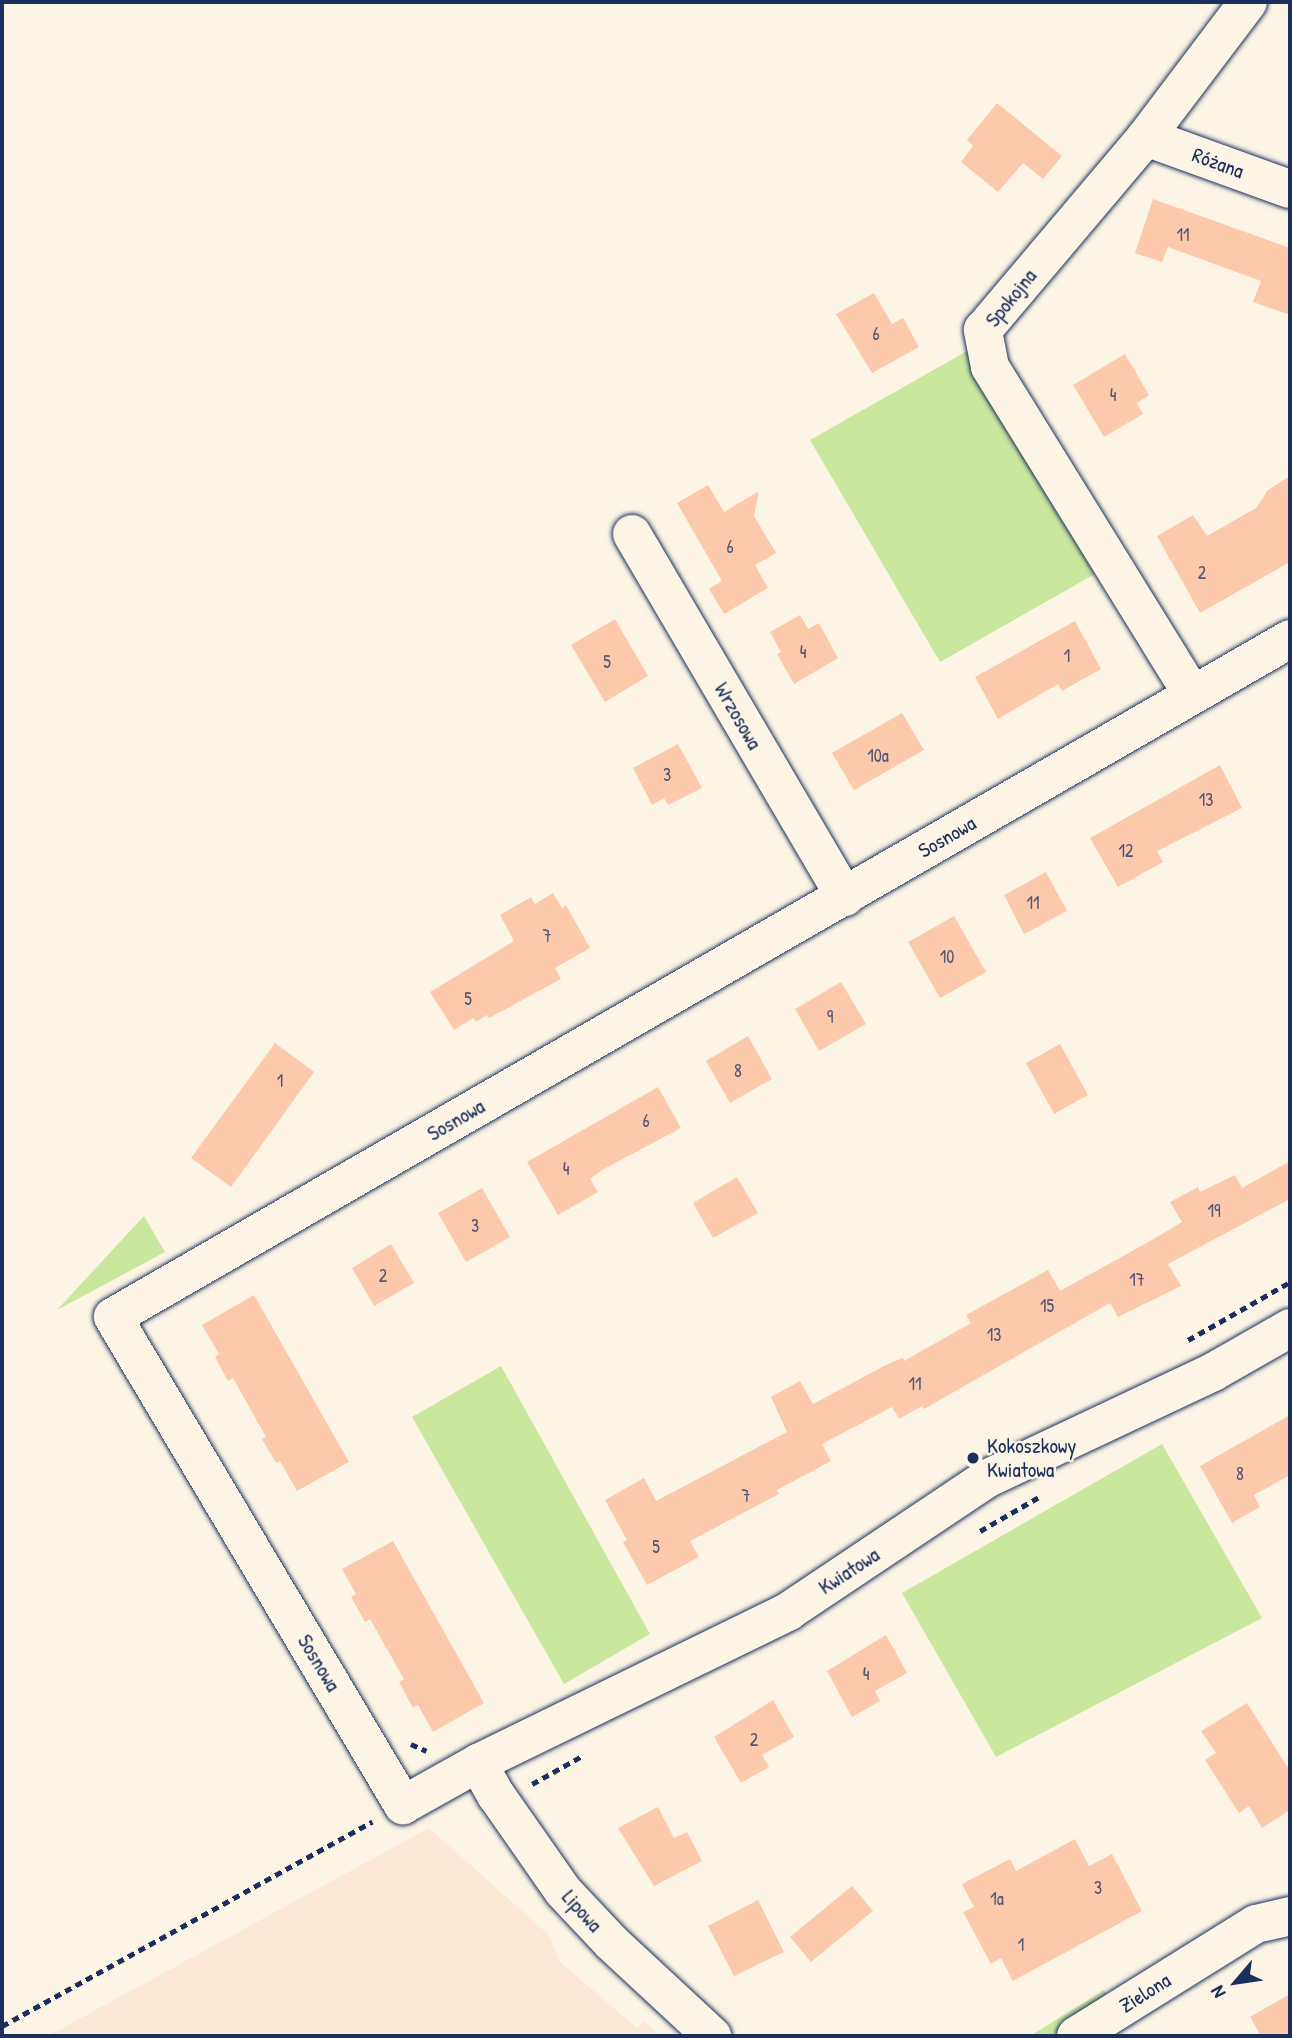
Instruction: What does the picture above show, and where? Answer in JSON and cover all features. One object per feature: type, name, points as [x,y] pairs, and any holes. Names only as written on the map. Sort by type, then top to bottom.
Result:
[{"type":"street","name":"Spokojna","points":[[1192,694],[990,367],[983,330],[1146,137],[1248,2]]},
{"type":"street","name":"Różana","points":[[1146,137],[1290,189]]},
{"type":"street","name":"Wrzosowa","points":[[632,534],[845,897]]},
{"type":"street","name":"Sosnowa","points":[[403,1805],[113,1317],[1290,639]]},
{"type":"street","name":"Kwiatowa","points":[[403,1805],[478,1763],[789,1611],[986,1479],[1213,1372],[1290,1328]]},
{"type":"street","name":"Lipowa","points":[[478,1763],[496,1795],[562,1891],[612,1943],[712,2036]]},
{"type":"street","name":"Zielona","points":[[1076,2036],[1256,1924],[1290,1916]]},
{"type":"path","points":[[2,2026],[403,1805]]},
{"type":"shaded area","points":[[429,1828],[549,1935],[559,1961],[637,2028],[644,2021],[660,2036],[48,2036]]},
{"type":"green space","points":[[967,351],[1095,574],[940,662],[810,440]]},
{"type":"green space","points":[[144,1216],[165,1252],[57,1310]]},
{"type":"green space","points":[[501,1366],[650,1634],[564,1684],[412,1417]]},
{"type":"green space","points":[[1162,1444],[1262,1618],[996,1757],[902,1593]]},
{"type":"green space","points":[[1104,1990],[1110,2000],[1051,2036],[1030,2036]]},
{"type":"building","points":[[997,103],[1062,156],[1043,179],[1023,163],[998,192],[961,162],[973,146],[967,140]]},
{"type":"building","points":[[1153,199],[1290,248],[1290,315],[1253,302],[1261,281],[1168,247],[1162,262],[1135,253]]},
{"type":"building","points":[[874,293],[892,324],[903,318],[919,347],[872,373],[836,314]]},
{"type":"building","points":[[1125,354],[1149,395],[1137,403],[1143,414],[1104,437],[1073,385]]},
{"type":"building","points":[[1290,476],[1290,562],[1200,613],[1157,536],[1193,515],[1207,536],[1256,508],[1268,490]]},
{"type":"building","points":[[708,485],[724,512],[759,491],[754,516],[776,553],[755,565],[768,588],[724,614],[709,589],[722,581],[677,503]]},
{"type":"building","points":[[800,615],[808,629],[819,623],[838,658],[794,684],[777,654],[781,652],[770,632]]},
{"type":"building","points":[[615,619],[648,676],[605,702],[571,645]]},
{"type":"building","points":[[1075,621],[1101,669],[1062,691],[1058,684],[998,719],[975,677]]},
{"type":"building","points":[[902,713],[924,750],[854,790],[832,753]]},
{"type":"building","points":[[678,744],[702,788],[668,805],[664,798],[652,805],[633,768]]},
{"type":"building","points":[[1220,765],[1242,808],[1157,851],[1163,862],[1118,887],[1090,838]]},
{"type":"building","points":[[1046,872],[1067,911],[1024,934],[1004,895]]},
{"type":"building","points":[[553,893],[562,908],[566,905],[590,948],[555,968],[561,979],[489,1018],[487,1015],[476,1022],[473,1018],[454,1030],[430,992],[514,941],[500,915],[531,897],[535,904]]},
{"type":"building","points":[[954,916],[986,972],[940,998],[908,942]]},
{"type":"building","points":[[841,982],[866,1024],[819,1051],[795,1009]]},
{"type":"building","points":[[748,1036],[772,1079],[730,1103],[706,1061]]},
{"type":"building","points":[[275,1043],[314,1072],[231,1187],[191,1158]]},
{"type":"building","points":[[1060,1044],[1088,1095],[1054,1114],[1026,1063]]},
{"type":"building","points":[[658,1087],[681,1128],[602,1170],[590,1179],[598,1192],[558,1215],[527,1162]]},
{"type":"building","points":[[1290,1161],[1290,1199],[1168,1264],[1181,1286],[1118,1317],[1110,1303],[924,1409],[922,1406],[899,1419],[892,1407],[822,1444],[831,1461],[777,1490],[779,1494],[690,1541],[699,1557],[647,1585],[623,1542],[627,1540],[605,1500],[644,1478],[656,1501],[787,1432],[771,1397],[800,1381],[813,1404],[888,1364],[903,1358],[904,1361],[971,1323],[966,1315],[1048,1270],[1060,1291],[1152,1240],[1182,1222],[1170,1202],[1198,1187],[1200,1192],[1235,1175],[1242,1188]]},
{"type":"building","points":[[737,1177],[758,1213],[713,1238],[693,1203]]},
{"type":"building","points":[[482,1188],[510,1237],[466,1262],[438,1213]]},
{"type":"building","points":[[391,1244],[414,1283],[374,1306],[352,1268]]},
{"type":"building","points":[[254,1295],[349,1462],[297,1491],[280,1461],[276,1463],[262,1439],[266,1437],[233,1378],[228,1381],[215,1357],[219,1354],[202,1325]]},
{"type":"building","points":[[1290,1415],[1290,1475],[1254,1495],[1260,1507],[1232,1523],[1200,1466]]},
{"type":"building","points":[[393,1541],[484,1703],[433,1732],[418,1705],[413,1708],[399,1682],[404,1679],[370,1619],[365,1622],[351,1597],[356,1594],[342,1569]]},
{"type":"building","points":[[886,1635],[907,1673],[875,1691],[880,1701],[852,1717],[827,1671]]},
{"type":"building","points":[[773,1700],[794,1737],[762,1755],[769,1767],[741,1783],[714,1737]]},
{"type":"building","points":[[1247,1703],[1290,1771],[1290,1810],[1262,1828],[1249,1806],[1239,1813],[1205,1760],[1216,1753],[1201,1731]]},
{"type":"building","points":[[658,1807],[674,1838],[687,1832],[702,1861],[654,1886],[618,1828]]},
{"type":"building","points":[[1075,1839],[1089,1866],[1112,1854],[1142,1911],[1013,1981],[1001,1958],[991,1964],[963,1912],[974,1907],[962,1884],[1010,1859],[1016,1871]]},
{"type":"building","points":[[852,1886],[873,1911],[811,1962],[790,1937]]},
{"type":"building","points":[[758,1900],[784,1952],[734,1976],[708,1926]]},
{"type":"building","points":[[1290,1994],[1290,2036],[1261,2036],[1250,2017]]},
{"type":"place","name":"Kokoszkowy Kwiatowa","points":[[973,1458]]}]
